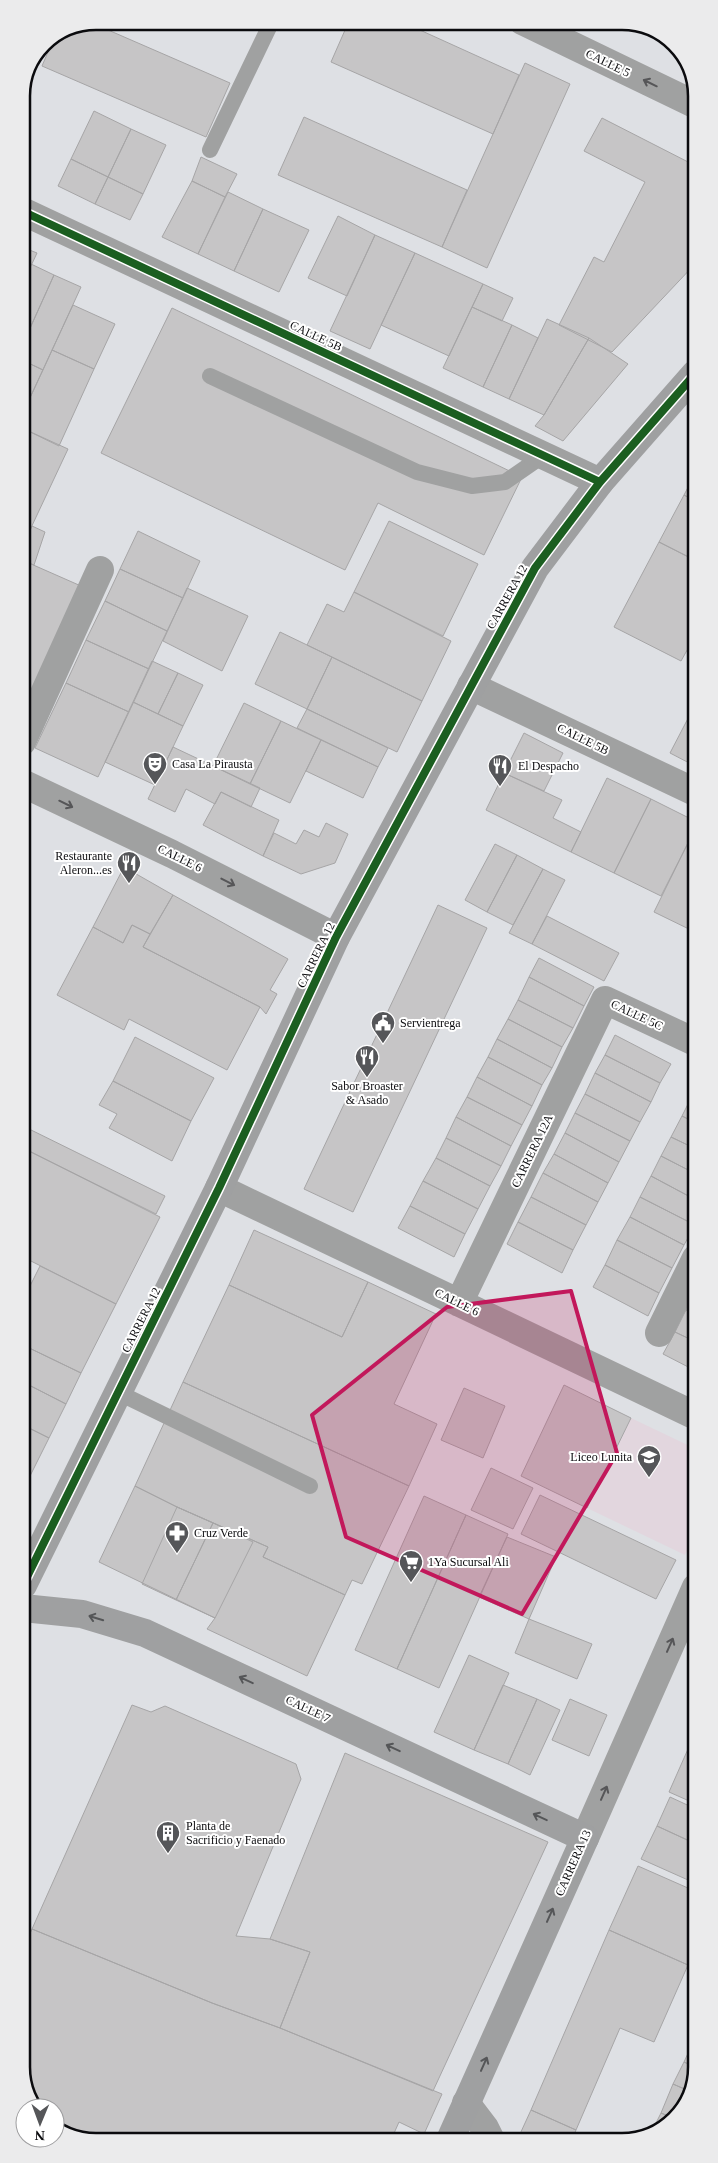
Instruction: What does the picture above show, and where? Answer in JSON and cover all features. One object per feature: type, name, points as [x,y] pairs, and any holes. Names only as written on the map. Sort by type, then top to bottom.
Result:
[{"type":"main road","name":"CARRERA 12","points":[[30,1571],[219,1188],[336,937],[535,568],[600,482],[688,382]]},
{"type":"main road","name":"CALLE 7","points":[[30,1609],[82,1614],[146,1633],[585,1838]]},
{"type":"main road","name":"CARRERA 13","points":[[453,2133],[585,1838]]},
{"type":"street","name":"CALLE 5","points":[[541,30],[688,101]]},
{"type":"street","name":"CALLE 5B","points":[[30,215],[600,482]]},
{"type":"street","points":[[30,724],[100,570]]},
{"type":"street","name":"CALLE 5B","points":[[471,686],[688,789]]},
{"type":"street","name":"CALLE 6","points":[[30,787],[172,854],[336,937]]},
{"type":"street","name":"CALLE 5C","points":[[605,1000],[688,1038]]},
{"type":"street","name":"CARRERA 12A","points":[[459,1303],[605,1000]]},
{"type":"street","name":"CALLE 6","points":[[219,1188],[688,1412]]},
{"type":"street","points":[[659,1333],[688,1274]]},
{"type":"street","name":"CARRERA 13","points":[[585,1838],[688,1604]]},
{"type":"street","points":[[466,2103],[488,2133]]},
{"type":"lane","points":[[210,150],[268,30]]},
{"type":"lane","points":[[210,376],[416,472],[472,486],[505,482],[544,455]]},
{"type":"lane","points":[[117,1392],[310,1486]]},
{"type":"highlighted area","points":[[571,1291],[617,1453],[522,1614],[346,1537],[312,1415],[447,1307]]},
{"type":"shaded area","name":"Liceo Lunita","points":[[631,1418],[688,1445],[688,1549],[685,1555],[587,1508]]},
{"type":"building","points":[[108,30],[230,83],[206,137],[42,66],[49,49],[59,41],[83,31]]},
{"type":"building","points":[[345,30],[420,30],[519,75],[493,134],[331,62]]},
{"type":"building","points":[[525,63],[570,84],[487,268],[442,247]]},
{"type":"building","points":[[94,111],[131,129],[108,177],[71,159]]},
{"type":"building","points":[[304,117],[467,190],[442,247],[278,175]]},
{"type":"building","points":[[602,118],[688,162],[688,271],[612,352],[559,325],[594,257],[604,262],[645,182],[584,151]]},
{"type":"building","points":[[131,129],[166,145],[143,194],[108,177]]},
{"type":"building","points":[[201,157],[237,174],[225,197],[192,181]]},
{"type":"building","points":[[71,159],[108,177],[95,204],[58,186]]},
{"type":"building","points":[[108,177],[143,194],[130,220],[95,204]]},
{"type":"building","points":[[192,181],[225,197],[198,254],[162,237]]},
{"type":"building","points":[[228,192],[263,209],[234,271],[198,254]]},
{"type":"building","points":[[263,209],[309,230],[279,292],[234,271]]},
{"type":"building","points":[[338,216],[375,235],[347,296],[308,278]]},
{"type":"building","points":[[375,235],[415,253],[370,349],[330,331]]},
{"type":"building","points":[[30,250],[37,253],[30,268]]},
{"type":"building","points":[[415,253],[483,284],[449,356],[381,325]]},
{"type":"building","points":[[31,264],[54,275],[30,328]]},
{"type":"building","points":[[54,275],[81,287],[43,370],[30,364],[30,328]]},
{"type":"building","points":[[483,284],[513,298],[502,321],[472,307]]},
{"type":"building","points":[[73,305],[115,324],[94,369],[52,350]]},
{"type":"building","points":[[472,307],[512,325],[483,387],[443,368]]},
{"type":"building","points":[[172,308],[522,477],[484,555],[378,503],[345,570],[101,453]]},
{"type":"building","points":[[547,319],[589,338],[544,415],[509,399]]},
{"type":"building","points":[[512,325],[538,338],[509,399],[483,387]]},
{"type":"building","points":[[589,338],[628,364],[563,441],[535,426],[544,415]]},
{"type":"building","points":[[52,350],[94,369],[59,446],[30,432],[30,398]]},
{"type":"building","points":[[30,364],[43,370],[30,398]]},
{"type":"building","points":[[30,432],[68,449],[30,530]]},
{"type":"building","points":[[688,487],[688,497],[684,495]]},
{"type":"building","points":[[684,495],[688,497],[688,557],[659,542]]},
{"type":"building","points":[[389,521],[478,564],[443,636],[354,592]]},
{"type":"building","points":[[32,526],[45,532],[34,565],[30,563],[30,530]]},
{"type":"building","points":[[138,531],[200,561],[183,598],[120,569]]},
{"type":"building","points":[[659,542],[688,556],[688,648],[681,661],[614,627]]},
{"type":"building","points":[[30,564],[81,586],[30,694]]},
{"type":"building","points":[[120,569],[183,598],[167,631],[105,601]]},
{"type":"building","points":[[187,588],[248,616],[222,671],[163,641]]},
{"type":"building","points":[[354,592],[451,641],[422,701],[307,645],[327,604],[344,612]]},
{"type":"building","points":[[105,601],[167,631],[149,669],[86,640]]},
{"type":"building","points":[[280,632],[332,657],[307,709],[255,684]]},
{"type":"building","points":[[86,640],[149,669],[129,712],[66,683]]},
{"type":"building","points":[[332,657],[422,701],[397,752],[307,709]]},
{"type":"building","points":[[152,661],[178,673],[158,714],[133,702]]},
{"type":"building","points":[[178,673],[203,685],[183,726],[158,714]]},
{"type":"building","points":[[66,683],[129,712],[98,777],[35,748]]},
{"type":"building","points":[[133,702],[183,726],[155,785],[105,762]]},
{"type":"building","points":[[244,703],[281,721],[250,784],[213,766]]},
{"type":"building","points":[[307,709],[388,748],[378,767],[297,728]]},
{"type":"building","points":[[688,718],[688,762],[670,753]]},
{"type":"building","points":[[281,721],[321,740],[290,803],[250,784]]},
{"type":"building","points":[[524,733],[563,753],[544,791],[504,773]]},
{"type":"building","points":[[321,740],[378,767],[363,798],[306,771]]},
{"type":"building","points":[[173,747],[260,788],[251,807],[221,792],[215,804],[186,789],[175,812],[148,799]]},
{"type":"building","points":[[504,773],[562,800],[553,818],[581,832],[571,852],[486,810]]},
{"type":"building","points":[[607,778],[651,799],[614,873],[571,852]]},
{"type":"building","points":[[221,792],[279,820],[263,856],[203,825]]},
{"type":"building","points":[[651,799],[688,818],[688,843],[661,896],[614,873]]},
{"type":"building","points":[[326,823],[348,834],[335,863],[301,874],[263,856],[274,833],[296,844],[304,830],[319,837]]},
{"type":"building","points":[[688,843],[688,929],[654,912]]},
{"type":"building","points":[[495,844],[517,855],[487,912],[465,900]]},
{"type":"building","points":[[517,855],[543,869],[513,925],[487,912]]},
{"type":"building","points":[[124,867],[173,895],[150,934],[132,925],[123,943],[93,927]]},
{"type":"building","points":[[543,869],[565,880],[532,944],[509,933]]},
{"type":"building","points":[[173,895],[288,959],[270,990],[277,994],[266,1014],[260,1007],[143,947]]},
{"type":"building","points":[[438,905],[487,928],[353,1212],[304,1189]]},
{"type":"building","points":[[547,916],[619,953],[604,981],[532,944]]},
{"type":"building","points":[[132,925],[150,934],[143,947],[260,1007],[227,1070],[129,1019],[124,1030],[57,995],[93,927],[123,943]]},
{"type":"building","points":[[539,958],[594,987],[584,1006],[529,977]]},
{"type":"building","points":[[529,977],[584,1006],[573,1028],[518,1000]]},
{"type":"building","points":[[518,1000],[573,1028],[562,1047],[508,1019]]},
{"type":"building","points":[[508,1019],[562,1047],[552,1068],[497,1039]]},
{"type":"building","points":[[615,1035],[671,1064],[660,1083],[605,1055]]},
{"type":"building","points":[[135,1037],[214,1078],[191,1121],[113,1081]]},
{"type":"building","points":[[497,1039],[552,1068],[542,1085],[488,1057]]},
{"type":"building","points":[[605,1055],[660,1083],[651,1102],[595,1073]]},
{"type":"building","points":[[488,1057],[542,1085],[532,1106],[477,1077]]},
{"type":"building","points":[[595,1073],[651,1102],[640,1122],[585,1094]]},
{"type":"building","points":[[477,1077],[532,1106],[522,1125],[467,1097]]},
{"type":"building","points":[[113,1081],[191,1121],[172,1161],[109,1128],[117,1114],[99,1105]]},
{"type":"building","points":[[585,1094],[640,1122],[630,1141],[575,1113]]},
{"type":"building","points":[[467,1097],[522,1125],[511,1146],[456,1117]]},
{"type":"building","points":[[688,1104],[688,1119],[682,1116]]},
{"type":"building","points":[[575,1113],[630,1141],[619,1162],[565,1133]]},
{"type":"building","points":[[682,1116],[688,1119],[688,1145],[671,1137]]},
{"type":"building","points":[[456,1117],[511,1146],[501,1166],[446,1138]]},
{"type":"building","points":[[30,1129],[165,1196],[156,1214],[30,1151]]},
{"type":"building","points":[[565,1133],[619,1162],[608,1183],[554,1154]]},
{"type":"building","points":[[671,1137],[688,1145],[688,1170],[661,1156]]},
{"type":"building","points":[[446,1138],[501,1166],[490,1186],[436,1158]]},
{"type":"building","points":[[30,1152],[160,1217],[116,1304],[30,1261]]},
{"type":"building","points":[[554,1154],[608,1183],[598,1202],[543,1173]]},
{"type":"building","points":[[661,1156],[688,1170],[688,1196],[651,1176]]},
{"type":"building","points":[[436,1158],[490,1186],[478,1209],[423,1181]]},
{"type":"building","points":[[543,1173],[598,1202],[586,1225],[531,1197]]},
{"type":"building","points":[[651,1176],[688,1196],[688,1221],[640,1197]]},
{"type":"building","points":[[423,1181],[478,1209],[465,1234],[410,1206]]},
{"type":"building","points":[[531,1197],[586,1225],[573,1250],[518,1222]]},
{"type":"building","points":[[640,1197],[688,1221],[688,1238],[684,1245],[630,1217]]},
{"type":"building","points":[[410,1206],[465,1234],[454,1257],[398,1228]]},
{"type":"building","points":[[630,1217],[684,1245],[672,1268],[617,1240]]},
{"type":"building","points":[[518,1222],[573,1250],[562,1273],[507,1244]]},
{"type":"building","points":[[254,1230],[368,1282],[342,1337],[229,1285]]},
{"type":"building","points":[[617,1240],[672,1268],[659,1293],[605,1265]]},
{"type":"building","points":[[605,1265],[659,1293],[648,1316],[593,1287]]},
{"type":"building","points":[[40,1266],[116,1304],[81,1373],[30,1348],[30,1286]]},
{"type":"building","points":[[368,1282],[436,1314],[394,1404],[437,1424],[409,1486],[183,1382],[229,1285],[342,1337]]},
{"type":"building","points":[[686,1310],[688,1311],[688,1338],[675,1332]]},
{"type":"building","points":[[675,1332],[688,1338],[688,1367],[663,1354]]},
{"type":"building","points":[[30,1348],[81,1373],[66,1404],[30,1386]]},
{"type":"building","points":[[183,1382],[409,1486],[362,1584],[352,1580],[345,1595],[263,1557],[268,1547],[177,1507],[135,1486]]},
{"type":"building","points":[[564,1385],[631,1418],[587,1508],[521,1476]]},
{"type":"building","points":[[30,1386],[66,1404],[49,1438],[30,1428]]},
{"type":"building","points":[[464,1388],[505,1406],[483,1458],[441,1440]]},
{"type":"building","points":[[30,1428],[49,1438],[30,1476]]},
{"type":"building","points":[[491,1468],[533,1488],[513,1529],[471,1510]]},
{"type":"building","points":[[135,1486],[177,1507],[268,1547],[263,1557],[345,1595],[307,1676],[207,1629],[215,1618],[99,1562]]},
{"type":"building","points":[[540,1495],[676,1560],[656,1599],[521,1534]]},
{"type":"building","name":"1Ya Sucursal Ali","points":[[424,1496],[466,1515],[397,1669],[355,1650]]},
{"type":"building","name":"Cruz Verde","points":[[177,1507],[213,1523],[176,1600],[142,1584]]},
{"type":"building","name":"1Ya Sucursal Ali","points":[[466,1515],[508,1534],[439,1688],[397,1669]]},
{"type":"building","points":[[213,1523],[253,1542],[215,1618],[176,1600]]},
{"type":"building","points":[[507,1537],[556,1557],[529,1619],[479,1597]]},
{"type":"building","points":[[529,1619],[592,1644],[577,1679],[515,1653]]},
{"type":"building","points":[[469,1655],[509,1673],[474,1750],[434,1732]]},
{"type":"building","points":[[503,1685],[537,1699],[508,1764],[474,1750]]},
{"type":"building","points":[[537,1699],[560,1710],[530,1775],[508,1764]]},
{"type":"building","points":[[570,1699],[607,1715],[589,1756],[552,1740]]},
{"type":"building","name":"Planta de Sacrificio y Faenado","points":[[132,1705],[151,1712],[165,1706],[296,1764],[301,1779],[236,1936],[270,1939],[310,1952],[280,2028],[212,2003],[32,1929]]},
{"type":"building","points":[[688,1749],[688,1800],[669,1792]]},
{"type":"building","points":[[345,1753],[548,1842],[433,2091],[280,2028],[310,1952],[270,1939]]},
{"type":"building","points":[[670,1797],[688,1805],[688,1840],[657,1826]]},
{"type":"building","points":[[657,1826],[688,1840],[688,1880],[641,1859]]},
{"type":"building","points":[[638,1866],[688,1888],[688,1965],[609,1930]]},
{"type":"building","points":[[32,1929],[442,2094],[424,2133],[399,2122],[394,2133],[91,2133],[65,2125],[65,2098],[38,2098],[32,2084],[30,2067],[30,1934]]},
{"type":"building","points":[[609,1930],[688,1965],[654,2042],[620,2028],[576,2130],[531,2110]]},
{"type":"building","points":[[688,2053],[688,2064],[684,2062]]},
{"type":"building","points":[[684,2062],[688,2064],[684,2089],[673,2084]]},
{"type":"building","points":[[673,2084],[684,2089],[667,2116],[661,2113]]},
{"type":"building","points":[[531,2110],[576,2130],[575,2133],[520,2133]]},
{"type":"building","points":[[661,2113],[667,2116],[659,2122],[656,2124]]},
{"type":"cycle path","points":[[30,215],[600,482]]},
{"type":"cycle path","points":[[30,1571],[219,1188],[336,937],[535,568],[600,482],[688,382]]},
{"type":"place","name":"Casa La Pirausta","points":[[155,785]]},
{"type":"place","name":"El Despacho","points":[[500,787]]},
{"type":"place","name":"Restaurante Aleron...es","points":[[129,884]]},
{"type":"place","name":"Servientrega","points":[[383,1044]]},
{"type":"place","name":"Sabor Broaster & Asado","points":[[367,1078]]},
{"type":"place","name":"Liceo Lunita","points":[[649,1478]]},
{"type":"place","name":"Cruz Verde","points":[[177,1554]]},
{"type":"place","name":"1Ya Sucursal Ali","points":[[411,1583]]},
{"type":"place","name":"Planta de Sacrificio y Faenado","points":[[168,1854]]}]
